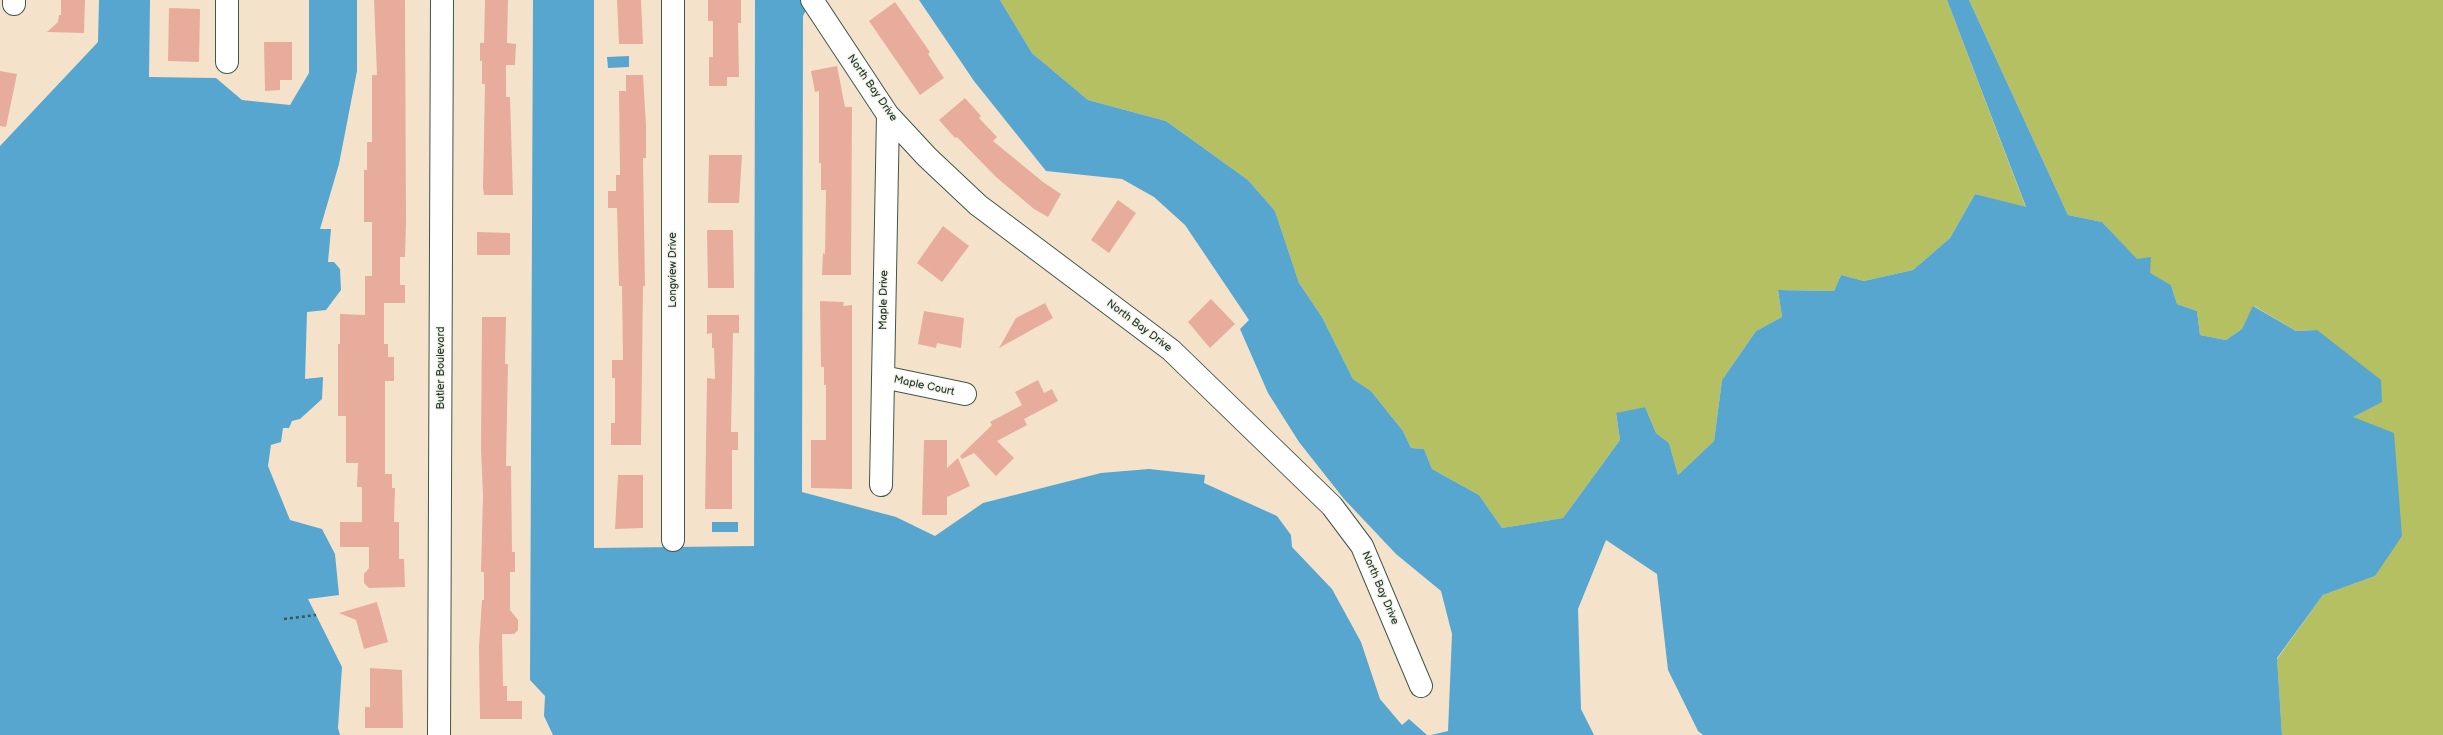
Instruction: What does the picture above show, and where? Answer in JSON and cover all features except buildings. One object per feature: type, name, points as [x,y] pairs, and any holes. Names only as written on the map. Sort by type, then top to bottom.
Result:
[{"type":"street","points":[[227,0],[227,62]]},
{"type":"street","name":"Butler Boulevard","points":[[440,735],[442,0]]},
{"type":"street","name":"Longview Drive","points":[[673,0],[673,540]]},
{"type":"street","name":"North Bay Drive","points":[[812,0],[888,115],[927,157],[978,205],[1171,350],[1332,506],[1362,546],[1422,686]]},
{"type":"street","name":"Maple Drive","points":[[881,486],[888,115]]},
{"type":"street","name":"Maple Court","points":[[883,377],[965,394]]},
{"type":"path","points":[[284,619],[316,615]]},
{"type":"green space","points":[[1000,0],[1947,0],[2026,208],[1975,194],[1950,238],[1913,270],[1864,281],[1841,275],[1834,291],[1778,290],[1782,317],[1756,331],[1722,380],[1714,441],[1678,475],[1669,443],[1656,433],[1645,407],[1616,414],[1620,440],[1563,518],[1502,528],[1479,495],[1432,469],[1424,449],[1411,448],[1403,431],[1371,391],[1353,379],[1322,317],[1299,283],[1275,211],[1248,180],[1166,121],[1088,100],[1032,53]]},
{"type":"green space","points":[[1969,0],[2443,0],[2443,735],[2282,735],[2277,659],[2323,595],[2375,576],[2353,417],[2317,330],[2296,331],[2254,306],[2242,329],[2226,340],[2200,335],[2197,311],[2177,304],[2171,285],[2149,273],[2102,222],[2068,215]]},
{"type":"water","points":[[99,0],[150,0],[149,77],[216,78],[242,100],[290,105],[309,73],[309,0],[357,0],[357,71],[339,164],[320,229],[331,229],[328,262],[334,262],[340,269],[341,290],[326,310],[307,312],[305,379],[323,377],[322,399],[300,419],[292,421],[289,428],[283,428],[281,442],[271,445],[268,466],[290,520],[322,529],[335,554],[339,595],[308,599],[342,667],[338,728],[340,735],[0,735],[0,146],[98,42]]},
{"type":"water","points":[[533,0],[594,0],[594,548],[754,546],[755,0],[800,0],[806,10],[803,16],[802,492],[896,517],[935,536],[983,503],[1101,473],[1149,469],[1205,475],[1204,483],[1277,516],[1291,535],[1292,547],[1332,589],[1361,642],[1380,699],[1402,725],[1409,719],[1427,735],[553,735],[544,716],[545,696],[530,680]]},
{"type":"water","points":[[919,0],[1000,0],[1032,53],[1088,100],[1166,121],[1248,180],[1275,211],[1299,283],[1322,317],[1353,379],[1371,391],[1403,431],[1411,448],[1424,449],[1432,469],[1479,495],[1502,528],[1563,518],[1620,440],[1616,413],[1645,407],[1656,433],[1669,443],[1678,475],[1714,441],[1722,380],[1756,331],[1782,317],[1778,290],[1834,291],[1841,275],[1864,281],[1913,270],[1950,238],[1975,194],[2026,207],[1947,0],[1969,0],[2068,215],[2102,222],[2137,259],[2151,257],[2150,273],[2171,285],[2177,304],[2197,311],[2200,335],[2226,340],[2242,329],[2253,306],[2296,331],[2317,330],[2381,380],[2382,402],[2353,417],[2394,433],[2402,536],[2375,576],[2323,595],[2277,658],[2282,735],[1703,735],[1698,731],[1668,670],[1657,574],[1606,540],[1578,609],[1581,709],[1594,735],[1431,735],[1448,731],[1452,634],[1441,591],[1396,554],[1344,499],[1299,442],[1268,393],[1240,329],[1249,320],[1185,225],[1154,197],[1122,179],[1046,171],[974,81]]},
{"type":"water","points":[[629,56],[629,67],[608,68],[607,57]]},
{"type":"water","points":[[712,522],[738,522],[738,532],[712,532]]}]
